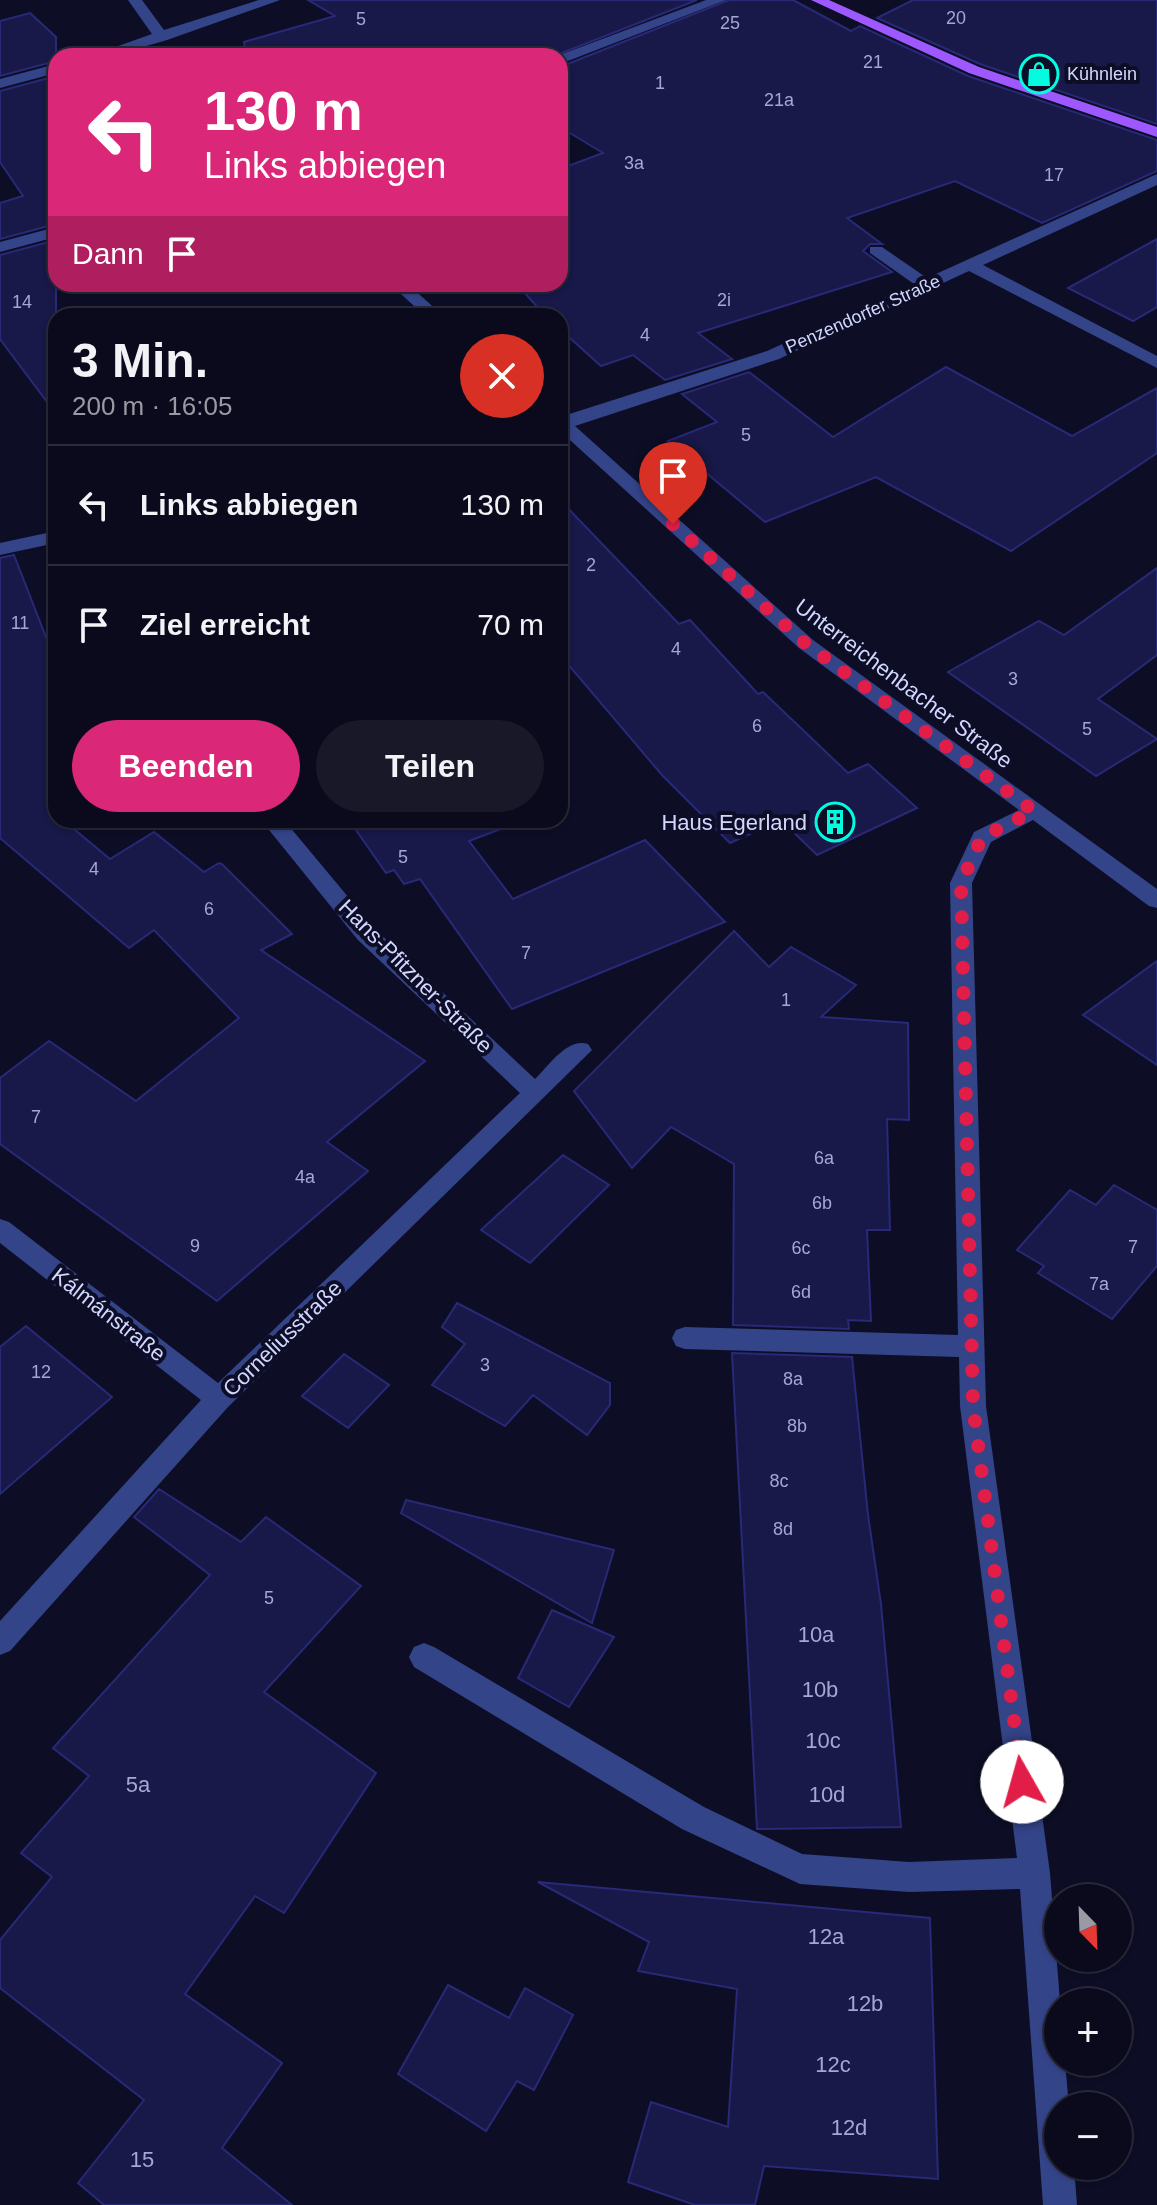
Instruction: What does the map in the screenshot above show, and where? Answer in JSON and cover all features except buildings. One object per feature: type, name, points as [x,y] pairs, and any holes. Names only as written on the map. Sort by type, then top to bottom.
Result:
[{"type":"main road","points":[[818,0],[974,70],[1157,132]]},
{"type":"street","points":[[135,0],[162,37]]},
{"type":"street","points":[[124,48],[273,0]]},
{"type":"street","points":[[568,57],[719,0]]},
{"type":"street","points":[[0,84],[48,70]]},
{"type":"street","name":"Penzendorfer Straße","points":[[568,422],[773,355],[1157,179]]},
{"type":"street","points":[[0,247],[48,234]]},
{"type":"street","points":[[876,250],[927,286]]},
{"type":"street","points":[[972,266],[1157,363]]},
{"type":"street","points":[[407,292],[426,308]]},
{"type":"street","name":"Unterreichenbacher Straße","points":[[568,430],[806,644],[1157,900]]},
{"type":"street","points":[[0,549],[48,539]]},
{"type":"street","points":[[1034,811],[982,837],[961,883],[973,1406],[1034,1873],[1060,2205]]},
{"type":"street","name":"Hans-Pfitzner-Straße","points":[[279,828],[366,934],[534,1092]]},
{"type":"street","name":"Corneliusstraße","points":[[0,1642],[219,1399],[580,1050]]},
{"type":"street","name":"Kálmánstraße","points":[[0,1229],[219,1399]]},
{"type":"street","points":[[685,1338],[971,1346]]},
{"type":"street","points":[[424,1657],[693,1818],[800,1869],[909,1877],[1034,1873]]},
{"type":"place","name":"Kühnlein","points":[[1039,74]]},
{"type":"place","name":"Haus Egerland","points":[[835,822]]},
{"type":"route","points":[[673,524],[806,644],[1034,811],[982,837],[961,883],[973,1406],[1022,1782]]}]
